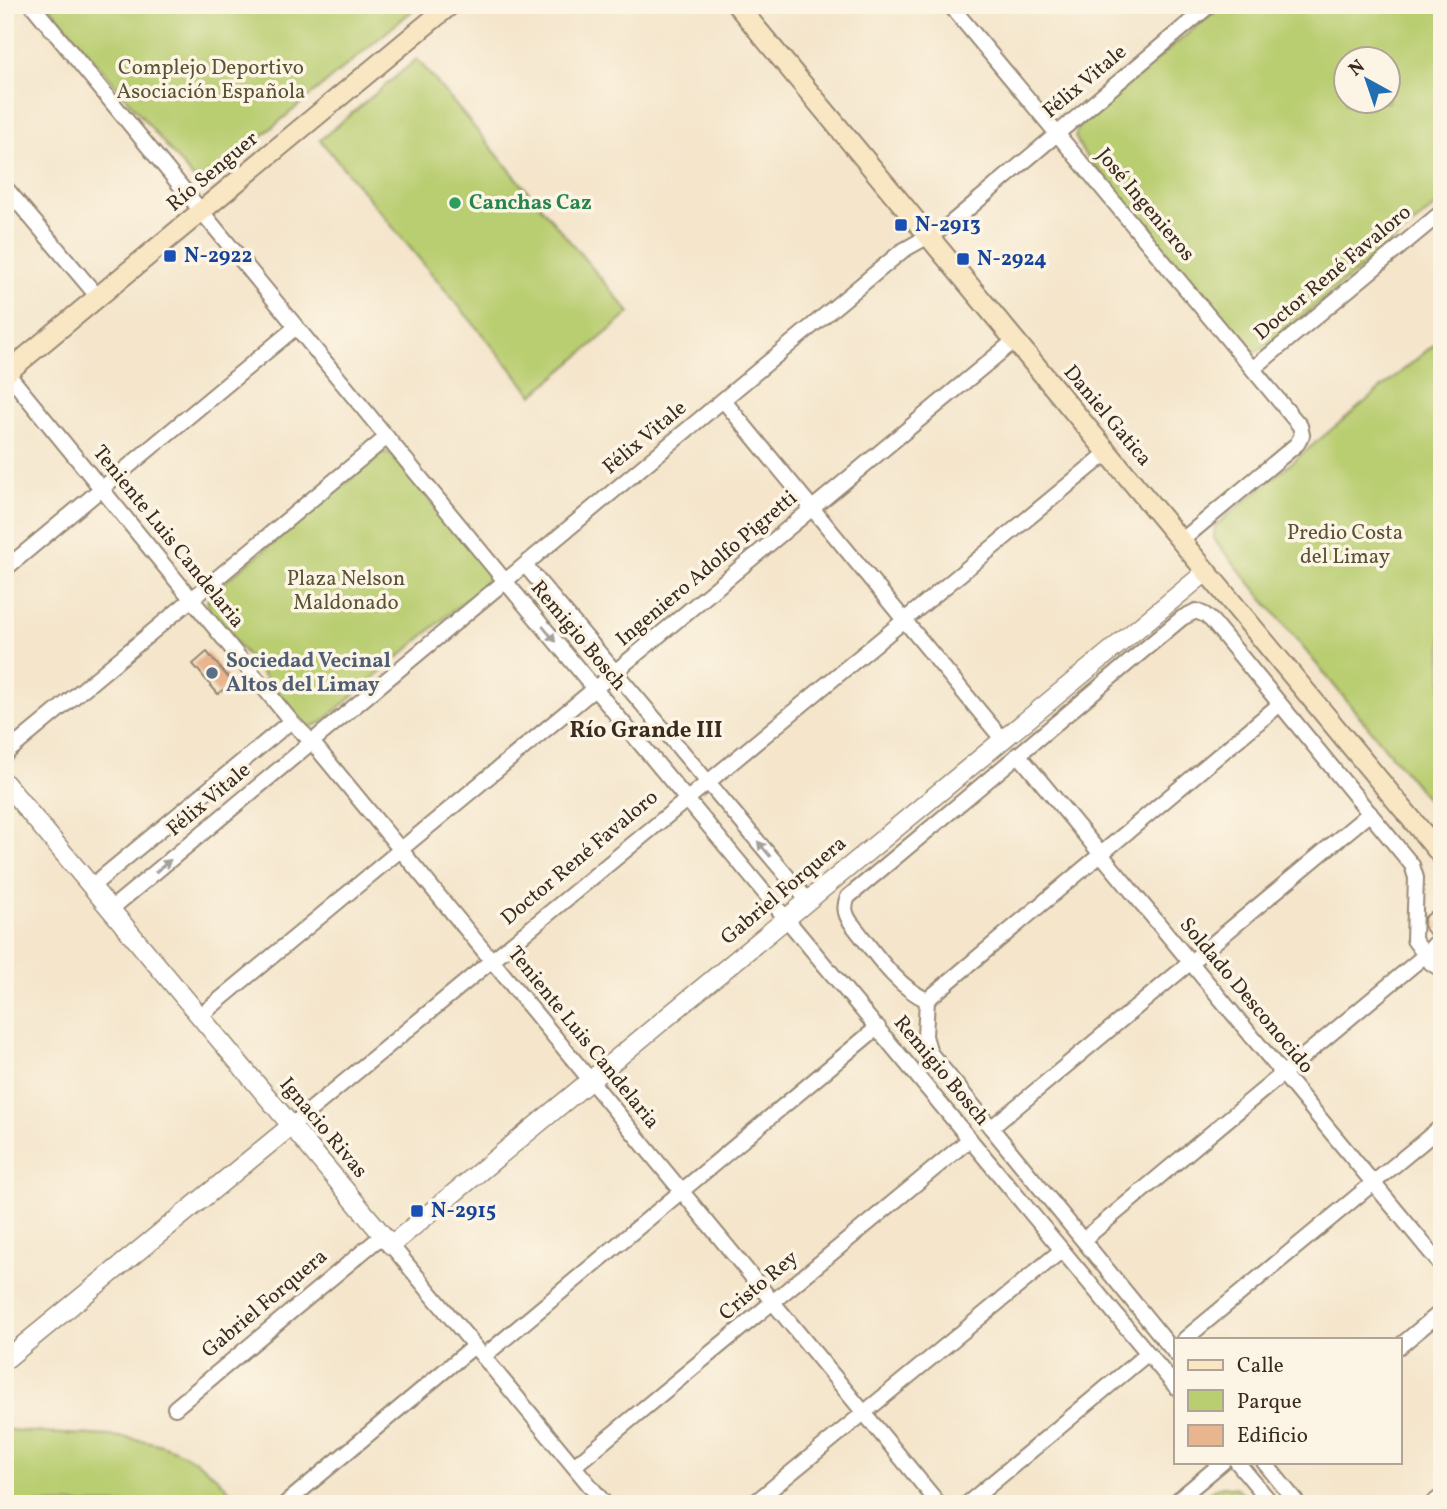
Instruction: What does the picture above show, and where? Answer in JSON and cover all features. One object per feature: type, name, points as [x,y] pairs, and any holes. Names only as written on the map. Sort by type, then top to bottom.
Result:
[{"type":"main road","name":"Río Senguer","points":[[6,374],[450,5]]},
{"type":"main road","name":"Daniel Gatica","points":[[737,5],[1442,856]]},
{"type":"street","name":"Remigio Bosch","points":[[32,5],[505,581],[1174,1385]]},
{"type":"street","name":"José Ingenieros","points":[[950,5],[1297,421],[1302,435],[1297,444],[1181,541]]},
{"type":"street","name":"Félix Vitale","points":[[111,909],[902,251],[950,224],[1205,7]]},
{"type":"street","points":[[5,187],[98,297]]},
{"type":"street","name":"Doctor René Favaloro","points":[[1254,369],[1442,212]]},
{"type":"street","points":[[5,569],[296,327]]},
{"type":"street","name":"Ingeniero Adolfo Pigretti","points":[[200,1016],[1014,341]]},
{"type":"street","name":"Teniente Luis Candelaria","points":[[6,374],[939,1504]]},
{"type":"street","points":[[723,400],[1003,740]]},
{"type":"street","points":[[5,754],[387,437]]},
{"type":"street","name":"Doctor René Favaloro","points":[[5,1360],[1107,453]]},
{"type":"street","name":"Remigio Bosch","points":[[525,565],[808,901]]},
{"type":"street","name":"Gabriel Forquera","points":[[176,1408],[591,1081],[1206,572]]},
{"type":"street","points":[[1018,754],[1182,618],[1196,611],[1208,618],[1414,869],[1415,944],[1434,966],[1442,970]]},
{"type":"street","points":[[927,1000],[1280,704]]},
{"type":"street","name":"Félix Vitale","points":[[92,886],[291,721]]},
{"type":"street","name":"Remigio Bosch","points":[[1018,754],[855,889],[848,897],[845,908],[852,924],[901,983],[927,1000],[925,1035],[928,1047],[991,1128],[1174,1349]]},
{"type":"street","name":"Soldado Desconocido","points":[[1018,754],[1442,1266]]},
{"type":"street","name":"Ignacio Rivas","points":[[7,788],[92,886],[604,1504]]},
{"type":"street","points":[[991,1128],[1370,813]]},
{"type":"street","points":[[1083,1240],[1424,956],[1442,936]]},
{"type":"street","points":[[1424,956],[1442,949]]},
{"type":"street","points":[[285,1504],[682,1191],[878,1027]]},
{"type":"street","points":[[1186,1338],[1442,1126]]},
{"type":"street","name":"Cristo Rey","points":[[573,1466],[970,1139]]},
{"type":"street","points":[[753,1504],[1062,1250]]},
{"type":"street","points":[[1402,1344],[1442,1311]]},
{"type":"street","points":[[967,1504],[1147,1353]]},
{"type":"street","points":[[1173,1504],[1221,1464]]},
{"type":"street","points":[[1239,1464],[1272,1504]]},
{"type":"street","points":[[1266,1464],[1298,1504]]},
{"type":"street","points":[[1432,1504],[1442,1496]]},
{"type":"green space","name":"Complejo Deportivo Asociación Española","points":[[48,5],[419,5],[209,180],[193,178]]},
{"type":"green space","points":[[1222,5],[1442,5],[1442,201],[1266,347],[1255,352],[1245,347],[1082,151],[1075,136],[1084,120]]},
{"type":"green space","name":"Canchas Caz","points":[[417,59],[630,313],[533,395],[320,140]]},
{"type":"green space","name":"Predio Costa del Limay","points":[[1442,338],[1442,817],[1214,539],[1215,526]]},
{"type":"green space","name":"Plaza Nelson Maldonado","points":[[384,452],[395,458],[485,567],[489,580],[321,723],[310,727],[301,721],[209,610],[207,601],[211,593]]},
{"type":"green space","points":[[5,1429],[133,1439],[162,1445],[190,1457],[216,1476],[240,1504],[5,1504]]},
{"type":"green space","points":[[1223,1486],[1237,1488],[1253,1504],[1194,1504],[1214,1489]]},
{"type":"building","name":"Sociedad Vecinal Altos del Limay","points":[[207,652],[232,682],[218,694],[193,664]]},
{"type":"building","points":[[1431,912],[1442,927],[1430,935],[1424,927],[1424,918]]},
{"type":"place","name":"Canchas Caz","points":[[455,203]]},
{"type":"place","name":"N-2913","points":[[901,225]]},
{"type":"place","name":"N-2922","points":[[170,256]]},
{"type":"place","name":"N-2924","points":[[963,259]]},
{"type":"place","name":"Sociedad Vecinal Altos del Limay","points":[[212,673]]},
{"type":"place","name":"N-2915","points":[[417,1211]]},
{"type":"district","name":"Río Grande III","points":[[646,731]]}]
